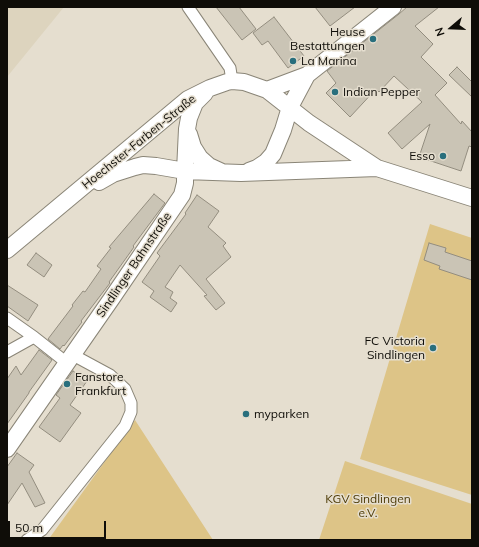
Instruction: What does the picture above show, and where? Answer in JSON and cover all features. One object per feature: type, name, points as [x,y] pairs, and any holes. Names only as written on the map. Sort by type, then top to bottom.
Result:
[{"type":"main road","points":[[280,136],[281,127],[279,112],[273,101],[263,89],[307,75],[393,7]]},
{"type":"main road","points":[[242,173],[257,168],[266,162],[273,154],[284,130],[290,107],[307,75]]},
{"type":"main road","name":"Hoechster-Farben-Straße","points":[[7,250],[188,99],[210,88],[232,81],[244,82],[263,89],[377,168],[472,198]]},
{"type":"main road","points":[[210,88],[196,103],[189,118],[187,129],[193,147],[200,158],[210,166],[225,173]]},
{"type":"main road","name":"Sindlinger Bahnstraße","points":[[7,449],[178,201],[185,182],[187,129]]},
{"type":"main road","name":"Hoechster-Farben-Straße","points":[[67,200],[113,174],[143,165],[185,171],[225,173],[377,168]]},
{"type":"street","points":[[188,7],[230,68],[232,81]]},
{"type":"street","points":[[7,318],[70,359],[110,375],[125,389],[131,403],[131,412],[125,426],[43,535],[27,540]]},
{"type":"street","points":[[7,352],[34,337]]},
{"type":"shaded area","points":[[7,7],[64,7],[7,77]]},
{"type":"green space","name":"FC Victoria Sindlingen","points":[[430,224],[472,238],[472,495],[360,459]]},
{"type":"green space","points":[[135,420],[213,540],[48,540]]},
{"type":"green space","name":"KGV Sindlingen e.V.","points":[[345,461],[472,504],[472,540],[319,540]]},
{"type":"building","points":[[216,7],[239,7],[256,29],[242,40]]},
{"type":"building","points":[[315,7],[355,7],[330,26]]},
{"type":"building","points":[[407,7],[439,7],[415,26],[433,44],[421,57],[447,83],[435,95],[461,124],[462,121],[472,132],[472,147],[469,146],[461,171],[419,157],[430,124],[402,149],[388,133],[422,102],[394,76],[379,92],[376,89],[350,117],[326,93],[336,83],[327,71]]},
{"type":"building","points":[[274,17],[304,56],[288,68],[268,41],[262,45],[253,33]]},
{"type":"building","points":[[457,67],[472,82],[472,97],[449,75]]},
{"type":"building","points":[[154,194],[165,203],[133,246],[134,247],[109,282],[110,283],[81,321],[82,322],[64,346],[63,345],[60,349],[48,339],[73,306],[72,305],[83,291],[85,292],[101,269],[97,266],[111,248],[109,247]]},
{"type":"building","points":[[197,195],[219,211],[208,227],[226,243],[223,246],[231,257],[206,279],[225,303],[216,310],[204,296],[207,295],[180,265],[165,287],[173,292],[170,298],[177,303],[171,312],[150,297],[154,291],[142,282],[160,256],[157,253],[186,214],[185,213]]},
{"type":"building","points":[[429,243],[446,248],[445,252],[472,261],[472,280],[439,269],[440,266],[424,260]]},
{"type":"building","points":[[36,253],[52,265],[44,277],[27,265]]},
{"type":"building","points":[[7,285],[38,305],[28,321],[7,306]]},
{"type":"building","points":[[39,350],[52,360],[7,424],[7,379],[16,366],[21,375]]},
{"type":"building","points":[[73,371],[87,381],[70,405],[81,413],[60,442],[39,427],[60,398],[56,395]]},
{"type":"building","points":[[17,453],[34,465],[29,472],[45,503],[35,507],[22,483],[7,505],[7,467]]},
{"type":"place","name":"Heuse Bestattungen","points":[[373,39]]},
{"type":"place","name":"La Marina","points":[[293,61]]},
{"type":"place","name":"Indian Pepper","points":[[335,92]]},
{"type":"place","name":"Esso","points":[[443,156]]},
{"type":"place","name":"FC Victoria Sindlingen","points":[[433,348]]},
{"type":"place","name":"Fanstore Frankfurt","points":[[67,384]]},
{"type":"place","name":"myparken","points":[[246,414]]}]
